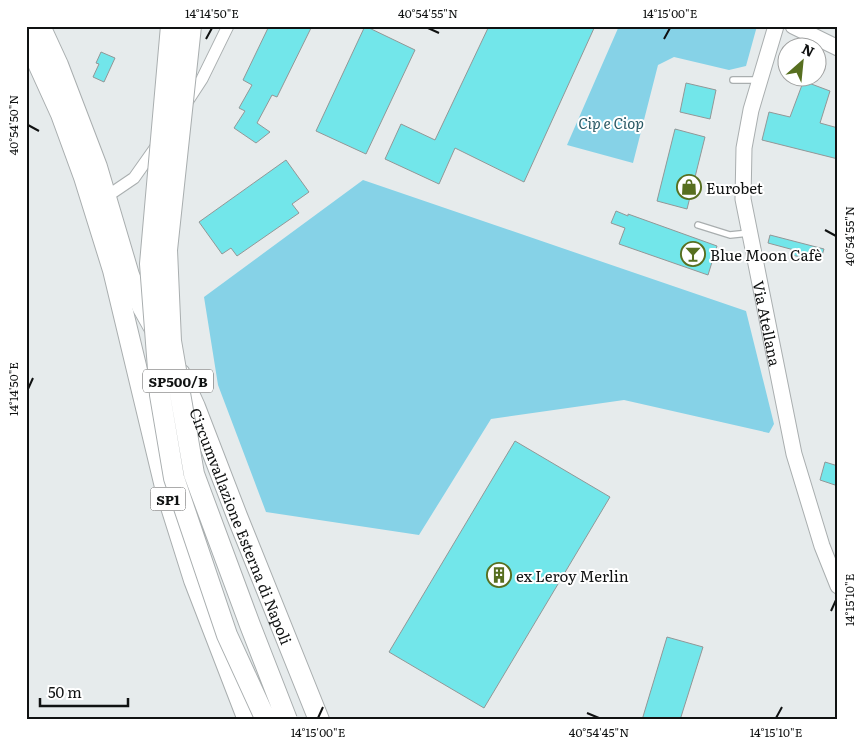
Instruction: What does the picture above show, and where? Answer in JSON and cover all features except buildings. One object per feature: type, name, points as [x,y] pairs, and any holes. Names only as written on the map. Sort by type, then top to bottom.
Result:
[{"type":"highway","name":"Circumvallazione Esterna di Napoli","points":[[40,26],[58,65],[97,167],[132,283],[142,306],[180,374],[195,407],[240,525],[319,720]]},
{"type":"highway","name":"SP500/B","points":[[171,26],[150,264],[160,395],[174,478],[228,635],[266,720]]},
{"type":"highway","name":"SP500/B","points":[[191,26],[167,250],[171,341],[194,474],[250,625],[288,720]]},
{"type":"highway","name":"SP1","points":[[26,37],[60,114],[84,178],[115,279],[166,491],[194,580],[248,720]]},
{"type":"main road","name":"Via Atellana","points":[[776,26],[751,110],[744,148],[743,199],[794,454],[822,546],[838,586]]},
{"type":"main road","points":[[793,26],[838,48]]},
{"type":"street","points":[[106,197],[134,178],[202,79],[228,26]]},
{"type":"lane","points":[[733,80],[759,80]]},
{"type":"lane","points":[[698,225],[730,235],[749,232]]},
{"type":"green space","name":"Cip e Ciop","points":[[619,26],[757,26],[746,66],[729,70],[674,57],[658,65],[633,163],[567,145]]},
{"type":"green space","points":[[363,180],[746,311],[774,424],[769,433],[624,400],[491,419],[419,535],[266,512],[218,385],[204,297]]},
{"type":"place","name":"Eurobet","points":[[689,187]]},
{"type":"place","name":"Blue Moon Cafè","points":[[693,254]]},
{"type":"place","name":"ex Leroy Merlin","points":[[499,575]]}]
